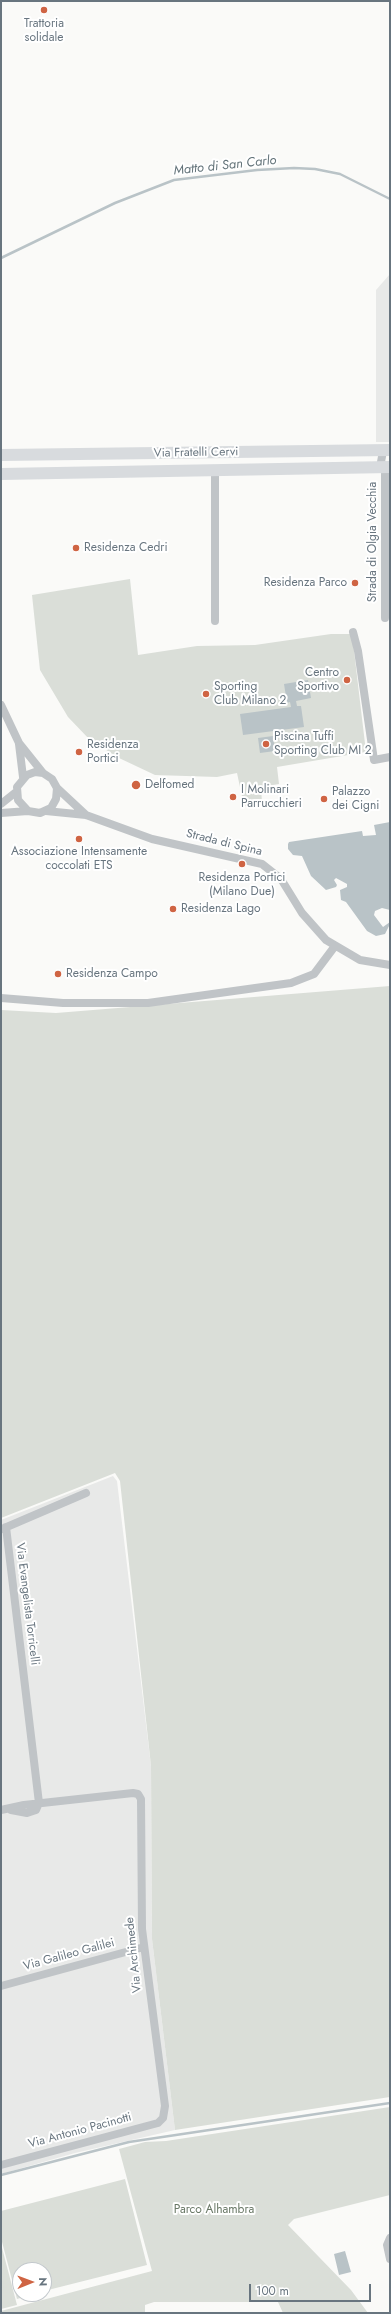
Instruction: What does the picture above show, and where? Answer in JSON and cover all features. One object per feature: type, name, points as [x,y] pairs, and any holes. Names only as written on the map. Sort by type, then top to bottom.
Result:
[{"type":"street","name":"Via Fratelli Cervi","points":[[1,455],[388,451]]},
{"type":"street","name":"Strada di Olgia Vecchia","points":[[385,618],[388,466],[381,462],[388,451]]},
{"type":"street","name":"Via Fratelli Cervi","points":[[1,474],[215,471],[388,466]]},
{"type":"street","points":[[215,471],[215,621]]},
{"type":"street","points":[[353,632],[358,651],[374,760],[390,757]]},
{"type":"street","points":[[1,705],[18,743],[43,773],[52,779],[57,788],[86,815]]},
{"type":"street","points":[[1,804],[16,792],[23,777],[18,743]]},
{"type":"street","points":[[23,777],[35,772],[43,773]]},
{"type":"street","points":[[1,813],[28,811],[40,813],[46,811],[54,804],[57,788]]},
{"type":"street","points":[[16,792],[18,800],[28,811]]},
{"type":"street","points":[[46,811],[86,815]]},
{"type":"street","name":"Strada di Spina","points":[[86,815],[152,839],[262,864],[281,879],[317,933],[335,946],[360,960],[390,965]]},
{"type":"street","points":[[1,998],[63,1003],[148,1003],[291,983],[314,974],[335,946]]},
{"type":"street","points":[[3,1528],[86,1493]]},
{"type":"street","name":"Via Evangelista Torricelli","points":[[3,1528],[39,1803]]},
{"type":"street","name":"Via Archimede","points":[[39,1803],[133,1793],[138,1794],[142,1805],[144,1947],[165,2106],[163,2118]]},
{"type":"street","points":[[4,1810],[39,1803]]},
{"type":"street","name":"Via Galileo Galilei","points":[[1,1986],[144,1947]]},
{"type":"street","name":"Via Antonio Pacinotti","points":[[1,2165],[158,2123],[163,2118]]},
{"type":"street","points":[[390,2238],[387,2248],[390,2259]]},
{"type":"shaded area","points":[[390,274],[390,442],[376,442],[376,290]]},
{"type":"shaded area","points":[[308,680],[311,698],[296,701],[297,706],[301,706],[304,727],[243,735],[240,714],[291,707],[290,702],[287,703],[284,684]]},
{"type":"shaded area","name":"Piscina Tuffi Sporting Club MI 2","points":[[273,736],[275,751],[260,753],[258,738]]},
{"type":"shaded area","points":[[390,822],[390,910],[382,908],[375,911],[374,915],[383,927],[390,922],[390,924],[385,934],[376,936],[367,931],[346,902],[341,900],[340,890],[347,887],[347,884],[336,878],[334,880],[337,885],[336,887],[326,890],[311,876],[302,856],[293,855],[288,849],[288,844],[289,842],[362,831],[363,836],[376,835],[374,825]]},
{"type":"shaded area","points":[[113,1476],[117,1481],[151,1766],[152,1939],[175,2130],[75,2153],[1,2174],[1,1520]]},
{"type":"shaded area","points":[[345,2251],[351,2272],[339,2275],[334,2254]]},
{"type":"green space","name":"Sporting Club Milano 2","points":[[130,579],[138,655],[197,646],[255,645],[331,634],[352,634],[366,752],[277,767],[279,784],[261,787],[262,803],[244,806],[237,773],[217,777],[155,775],[119,758],[90,740],[68,717],[40,670],[32,595]]},
{"type":"green space","points":[[390,986],[390,2097],[175,2130],[152,1939],[151,1766],[120,1481],[115,1473],[1,1518],[1,1010],[56,1013]]},
{"type":"green space","name":"Parco Alhambra","points":[[390,2107],[390,2195],[294,2219],[288,2225],[351,2290],[368,2313],[283,2313],[278,2302],[154,2302],[145,2305],[145,2313],[1,2313],[1,2311],[35,2302],[52,2302],[52,2297],[152,2271],[119,2149],[145,2142],[166,2141]]},
{"type":"green space","points":[[125,2179],[147,2265],[52,2289],[52,2262],[12,2262],[12,2280],[1,2238],[1,2211]]},
{"type":"green space","points":[[1,2244],[12,2286],[12,2302],[16,2302],[17,2305],[1,2309]]},
{"type":"waterway","name":"Matto di San Carlo","points":[[1,258],[115,203],[174,180],[257,170],[294,168],[315,169],[340,174],[390,199]]},
{"type":"waterway","points":[[1,2175],[129,2142],[390,2103]]},
{"type":"place","name":"Trattoria solidale","points":[[44,10]]},
{"type":"place","name":"Residenza Cedri","points":[[76,548]]},
{"type":"place","name":"Residenza Parco","points":[[355,583]]},
{"type":"place","name":"Centro Sportivo","points":[[347,680]]},
{"type":"place","name":"Sporting Club Milano 2","points":[[206,694]]},
{"type":"place","name":"Piscina Tuffi Sporting Club MI 2","points":[[266,744]]},
{"type":"place","name":"Residenza Portici","points":[[79,752]]},
{"type":"place","name":"Delfomed","points":[[136,785]]},
{"type":"place","name":"I Molinari Parrucchieri","points":[[233,797]]},
{"type":"place","name":"Palazzo dei Cigni","points":[[324,799]]},
{"type":"place","name":"Associazione Intensamente coccolati ETS","points":[[79,839]]},
{"type":"place","name":"Residenza Portici (Milano Due)","points":[[242,864]]},
{"type":"place","name":"Residenza Lago","points":[[173,909]]},
{"type":"place","name":"Residenza Campo","points":[[58,974]]}]
